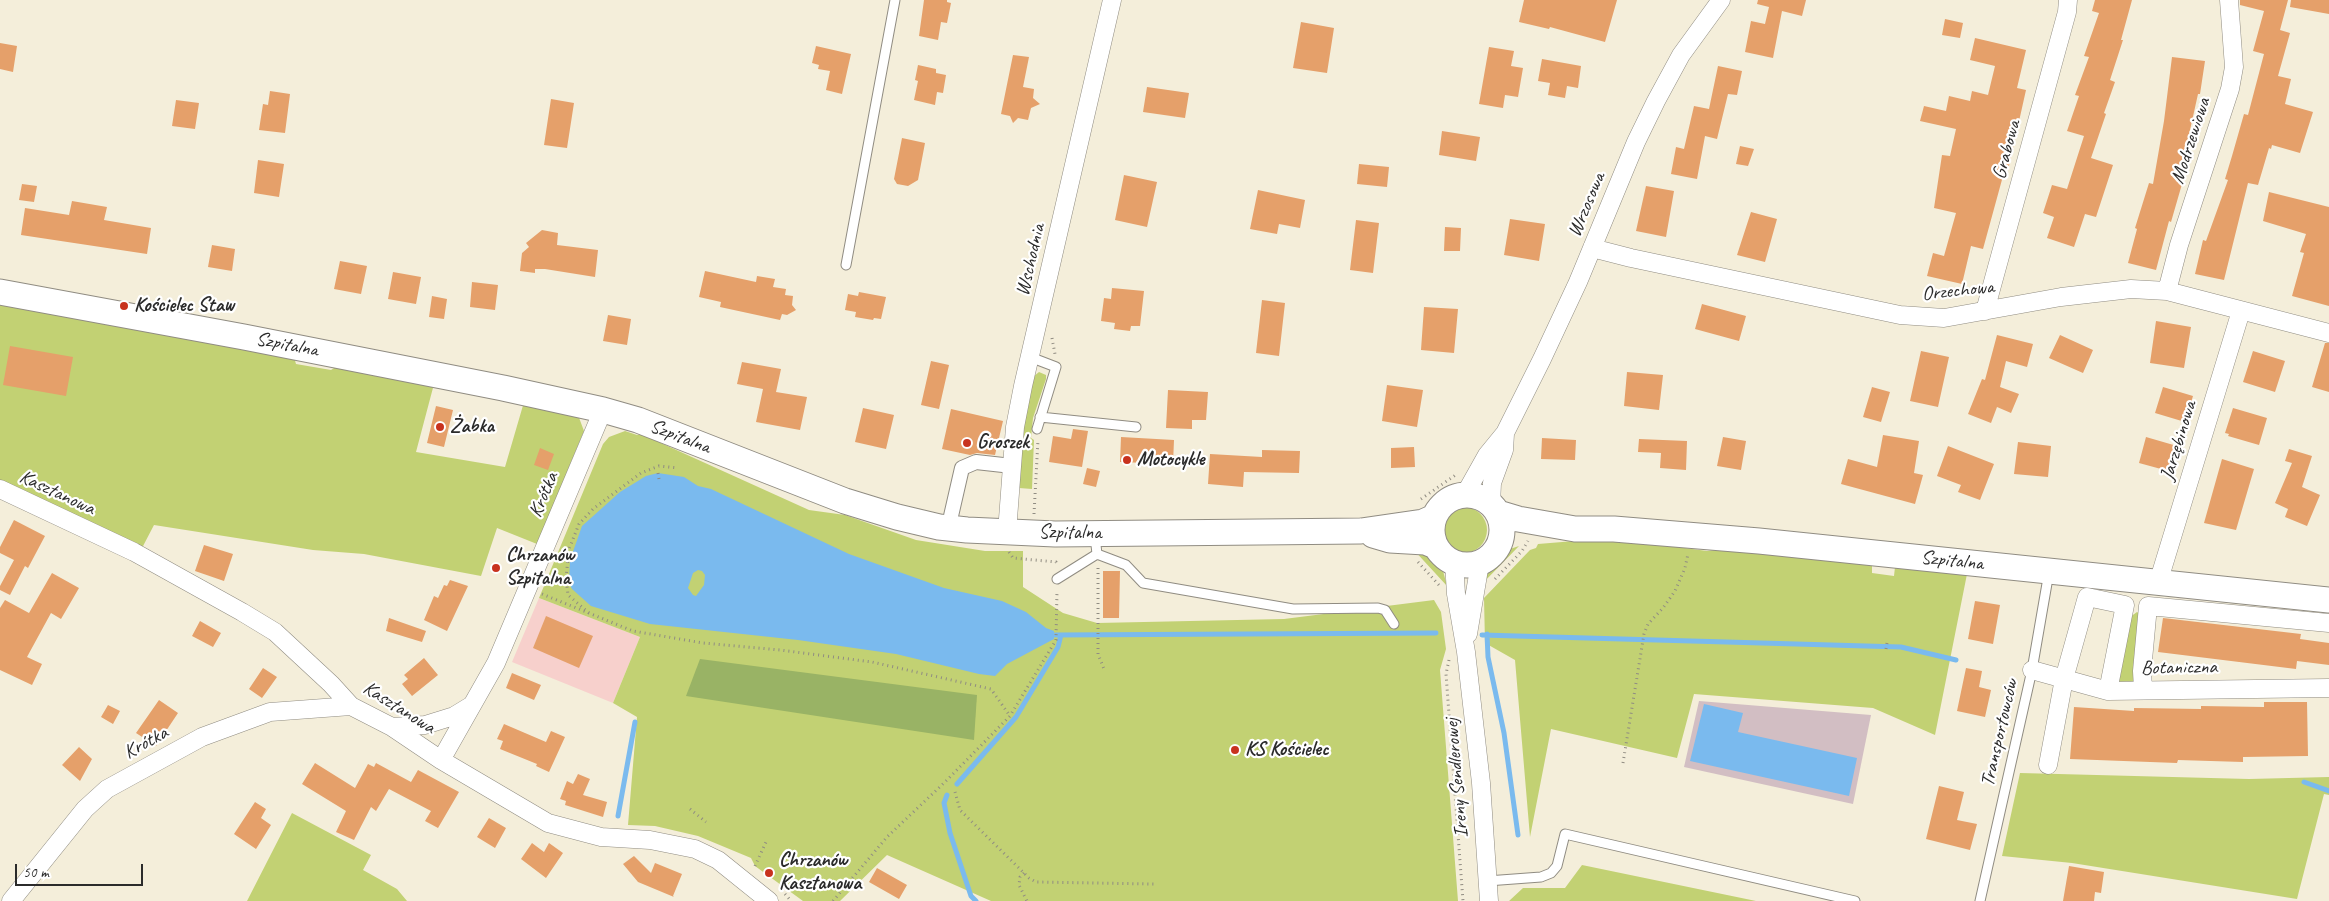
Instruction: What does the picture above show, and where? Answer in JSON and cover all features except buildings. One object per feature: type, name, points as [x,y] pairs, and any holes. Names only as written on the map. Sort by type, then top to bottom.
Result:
[{"type":"main road","name":"Szpitalna","points":[[0,292],[244,337],[603,410],[638,420],[794,482],[871,509],[939,527],[1007,532],[1096,544],[1361,531],[1423,522],[1424,511]]},
{"type":"main road","name":"Szpitalna","points":[[1464,496],[1477,496],[1494,508],[1518,519],[1575,529],[1614,529],[1759,540],[2329,600]]},
{"type":"main road","points":[[1464,496],[1424,511],[1432,529],[1425,552],[1485,573],[1503,537],[1502,522],[1494,508]]},
{"type":"main road","name":"Szpitalna","points":[[1503,537],[1542,535],[1575,529]]},
{"type":"main road","name":"Szpitalna","points":[[1361,531],[1390,540],[1425,542],[1425,552]]},
{"type":"street","name":"Wschodnia","points":[[1007,532],[1015,427],[1112,0]]},
{"type":"street","name":"Wrzosowa","points":[[1464,496],[1487,455],[1505,433],[1542,359],[1592,248],[1636,142],[1656,101],[1681,55],[1721,0]]},
{"type":"street","name":"Grabowa","points":[[1985,311],[2067,12],[2068,0]]},
{"type":"street","name":"Modrzewiowa","points":[[2167,291],[2179,245],[2230,89],[2234,67],[2229,0]]},
{"type":"street","name":"Orzechowa","points":[[1592,248],[1900,315],[1944,318],[2096,292],[2131,289],[2167,291],[2329,333]]},
{"type":"street","name":"Jarzębinowa","points":[[2158,583],[2241,311]]},
{"type":"street","name":"Krótka","points":[[440,760],[496,663],[603,410]]},
{"type":"street","name":"Wrzosowa","points":[[1494,508],[1492,483],[1504,450],[1505,433]]},
{"type":"street","points":[[951,516],[962,468],[976,462],[1012,466]]},
{"type":"street","name":"Kasztanowa","points":[[0,489],[134,552],[275,632],[331,684],[350,706],[392,727],[440,760],[548,823],[601,837],[650,840],[695,848],[774,895]]},
{"type":"street","points":[[1454,562],[1458,651]]},
{"type":"street","points":[[1458,651],[1473,594],[1485,573]]},
{"type":"street","points":[[2048,765],[2064,679],[2087,598],[2125,605],[2108,691]]},
{"type":"street","points":[[2143,689],[2142,671],[2148,606],[2329,623]]},
{"type":"street","name":"Ireny Sendlerowej","points":[[1458,651],[1481,783],[1489,901]]},
{"type":"street","name":"Botaniczna","points":[[2032,670],[2108,691],[2143,689],[2329,688]]},
{"type":"street","points":[[392,727],[425,725],[454,716],[472,705]]},
{"type":"street","name":"Krótka","points":[[11,901],[84,809],[107,789],[138,771],[202,737],[270,712],[350,706]]},
{"type":"street","points":[[422,747],[429,732],[439,721]]},
{"type":"lane","points":[[846,265],[895,0]]},
{"type":"lane","points":[[1030,357],[1056,367],[1038,429]]},
{"type":"lane","points":[[1040,417],[1136,427]]},
{"type":"lane","points":[[1057,579],[1096,544],[1126,565],[1143,583],[1293,609],[1378,608],[1385,610],[1394,624]]},
{"type":"lane","name":"Transportowców","points":[[1980,901],[2032,670],[2049,571]]},
{"type":"lane","points":[[1487,880],[1541,877],[1550,873],[1557,866],[1565,834],[1855,901]]},
{"type":"path","points":[[1034,508],[1038,439]]},
{"type":"path","points":[[592,615],[568,595],[566,578],[569,549],[580,524],[593,509],[640,473],[659,466],[678,468]]},
{"type":"path","points":[[1424,511],[1460,471]]},
{"type":"path","points":[[658,473],[659,479]]},
{"type":"path","points":[[1623,763],[1644,634],[1648,624],[1675,591],[1685,568],[1691,536]]},
{"type":"path","points":[[1485,573],[1528,543]]},
{"type":"path","points":[[1096,544],[1099,649],[1104,669]]},
{"type":"path","points":[[1425,552],[1440,588]]},
{"type":"path","points":[[833,901],[887,837],[1010,716],[1056,640],[1056,562],[1013,558]]},
{"type":"path","points":[[527,588],[633,631],[703,643],[780,650],[872,662],[991,689],[1010,716]]},
{"type":"path","points":[[1886,649],[1888,642]]},
{"type":"path","points":[[1458,651],[1446,674],[1464,901]]},
{"type":"path","points":[[955,792],[960,810],[1036,882],[1154,884]]},
{"type":"path","points":[[690,809],[706,822]]},
{"type":"path","points":[[755,866],[766,842]]},
{"type":"path","points":[[751,863],[761,872]]},
{"type":"path","points":[[1024,872],[1020,877],[1019,885],[1027,901]]},
{"type":"path","points":[[774,895],[791,901]]},
{"type":"shaded area","points":[[539,598],[640,637],[613,703],[512,662]]},
{"type":"shaded area","points":[[1699,701],[1871,715],[1853,804],[1684,767]]},
{"type":"green space","points":[[0,299],[294,357],[296,364],[331,370],[339,365],[434,384],[416,452],[505,467],[524,402],[578,415],[584,431],[537,544],[497,528],[481,576],[364,554],[313,550],[154,525],[142,548],[0,481]]},
{"type":"green space","points":[[1039,372],[1046,375],[1046,379],[1033,418],[1031,438],[1034,440],[1032,489],[1019,488],[1025,413],[1033,377]]},
{"type":"green space","points":[[625,431],[637,435],[641,434],[809,510],[845,515],[916,540],[985,551],[1023,551],[1023,587],[1063,613],[1097,623],[1284,619],[1434,600],[1441,612],[1446,649],[1440,670],[1458,901],[991,901],[887,855],[840,901],[803,901],[755,866],[751,858],[698,836],[655,826],[628,825],[637,717],[613,703],[640,637],[539,598],[603,444],[609,437]]},
{"type":"green space","points":[[1464,507],[1477,511],[1483,517],[1487,530],[1483,543],[1477,549],[1464,553],[1451,549],[1445,543],[1441,530],[1445,517],[1451,511]]},
{"type":"green space","points":[[1611,538],[1707,551],[1734,548],[1872,564],[1872,573],[1894,576],[1895,567],[1967,574],[1935,735],[1873,708],[1694,694],[1677,758],[1551,729],[1530,837],[1515,660],[1485,643],[1484,598],[1538,544]]},
{"type":"green space","points":[[1519,546],[1481,585],[1486,568],[1507,550]]},
{"type":"green space","points":[[1412,548],[1432,557],[1442,567],[1447,586]]},
{"type":"green space","points":[[2137,612],[2141,615],[2137,672],[2134,681],[2127,683],[2116,682],[2130,617]]},
{"type":"green space","points":[[700,659],[977,695],[974,740],[686,696]]},
{"type":"green space","points":[[2020,773],[2249,779],[2329,777],[2329,795],[2324,794],[2297,899],[2072,863],[2002,856]]},
{"type":"green space","points":[[292,813],[371,855],[363,870],[397,889],[407,901],[247,901]]},
{"type":"green space","points":[[1582,865],[1756,901],[1509,901],[1523,888],[1565,888]]},
{"type":"water","points":[[658,473],[684,477],[698,486],[711,489],[849,554],[944,588],[1002,601],[1026,612],[1046,628],[1054,631],[1054,639],[1007,664],[995,676],[979,674],[896,654],[798,640],[650,624],[591,606],[572,589],[569,583],[570,560],[582,526],[620,492],[646,476]],"holes":[[[698,570],[702,571],[705,575],[704,585],[696,596],[688,588],[693,573]]]},
{"type":"water","points":[[1704,704],[1743,713],[1738,732],[1857,758],[1849,796],[1690,761]]},
{"type":"waterway","points":[[1055,635],[1436,633]]},
{"type":"waterway","points":[[1487,634],[1488,657],[1504,733],[1518,835]]},
{"type":"waterway","points":[[957,784],[1016,717],[1058,647],[1061,635]]},
{"type":"waterway","points":[[1482,635],[1901,647],[1956,660]]},
{"type":"waterway","points":[[618,816],[635,722]]},
{"type":"waterway","points":[[2304,782],[2329,791]]},
{"type":"waterway","points":[[947,795],[944,803],[950,833],[971,896],[976,901]]},
{"type":"place","name":"Kościelec Staw","points":[[124,306]]},
{"type":"place","name":"Żabka","points":[[440,427]]},
{"type":"place","name":"Groszek","points":[[967,443]]},
{"type":"place","name":"Motocykle","points":[[1127,460]]},
{"type":"place","name":"Chrzanów Szpitalna","points":[[496,568]]},
{"type":"place","name":"KS Kościelec","points":[[1235,750]]},
{"type":"place","name":"Chrzanów Kasztanowa","points":[[769,873]]}]
